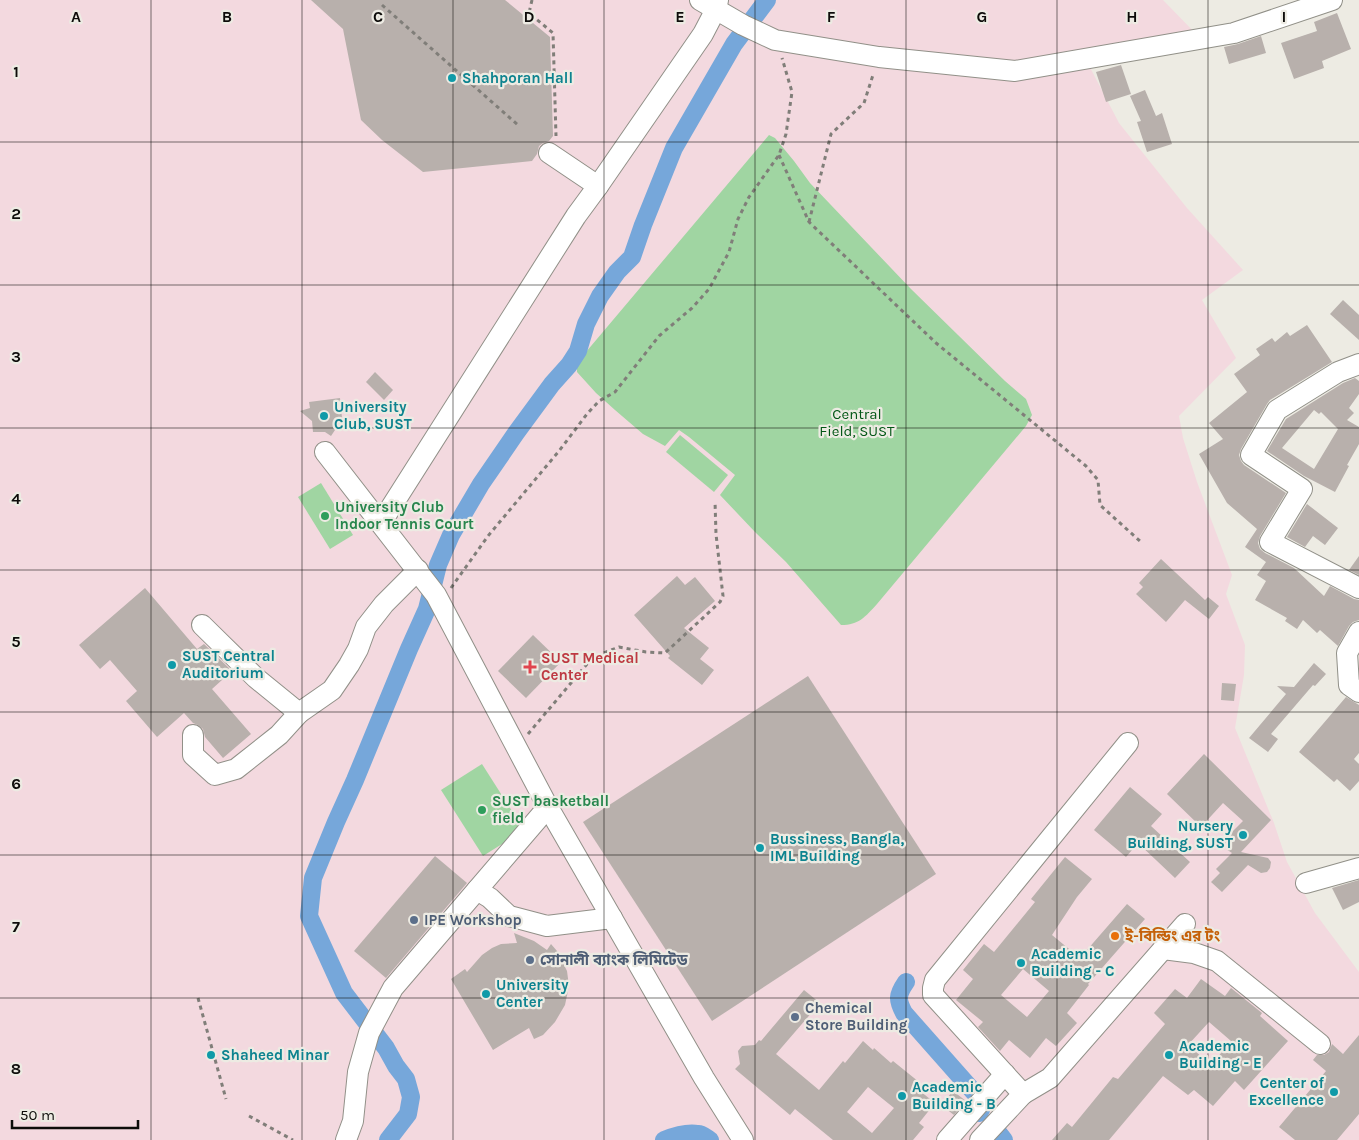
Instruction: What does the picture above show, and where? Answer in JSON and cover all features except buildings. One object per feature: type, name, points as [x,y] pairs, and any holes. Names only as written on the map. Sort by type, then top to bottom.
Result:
[{"type":"street","points":[[381,523],[576,216],[702,34],[711,3],[746,27],[776,40],[879,57],[1015,71],[1234,33],[1332,0]]},
{"type":"street","points":[[548,152],[598,186]]},
{"type":"street","points":[[1359,364],[1338,372],[1277,410],[1250,455],[1302,489],[1270,542],[1359,588]]},
{"type":"street","points":[[324,452],[431,588],[548,807],[704,1078],[743,1140]]},
{"type":"street","points":[[193,735],[193,755],[215,775],[236,769],[279,736],[299,713],[332,690],[358,649],[366,627],[384,604],[431,588]]},
{"type":"street","points":[[202,625],[256,678],[299,713]]},
{"type":"street","points":[[1359,632],[1347,653],[1349,684],[1359,692]]},
{"type":"street","points":[[1023,1094],[933,995],[935,980],[1128,743]]},
{"type":"street","points":[[346,1140],[353,1122],[358,1072],[369,1033],[393,988],[548,807]]},
{"type":"street","points":[[1306,883],[1359,868]]},
{"type":"street","points":[[477,890],[490,898],[509,916],[547,926],[612,918]]},
{"type":"street","points":[[980,1140],[1023,1094],[1050,1078],[1185,924]]},
{"type":"street","points":[[1163,949],[1194,953],[1217,961],[1320,1044]]},
{"type":"street","points":[[947,1140],[1005,1074]]},
{"type":"path","points":[[532,0],[529,12],[552,33],[556,141],[548,152]]},
{"type":"path","points":[[382,5],[518,125]]},
{"type":"path","points":[[431,588],[488,536],[559,451],[587,414],[599,401],[615,392],[659,336],[692,308],[709,289],[729,252],[738,220],[749,197],[778,155],[786,134],[792,92],[776,40]]},
{"type":"path","points":[[808,222],[831,134],[864,103],[879,57]]},
{"type":"path","points":[[778,155],[808,222],[936,343],[1086,466],[1098,480],[1100,505],[1141,542]]},
{"type":"path","points":[[517,747],[587,664],[596,656],[619,646],[646,652],[665,653],[720,602],[723,596],[716,534],[715,501]]},
{"type":"path","points":[[198,998],[226,1099]]},
{"type":"path","points":[[249,1116],[294,1140]]},
{"type":"shaded area","points":[[0,0],[1163,0],[1199,37],[1083,54],[1119,123],[1187,208],[1243,270],[1202,300],[1236,358],[1179,416],[1183,438],[1197,482],[1232,575],[1226,594],[1245,645],[1244,675],[1235,728],[1274,823],[1287,862],[1315,913],[1359,972],[1359,1140],[0,1140]]},
{"type":"green space","name":"Central Field, SUST","points":[[769,135],[775,138],[810,183],[911,289],[1005,381],[1026,399],[1032,415],[1026,426],[877,604],[857,622],[847,625],[841,625],[786,562],[720,495],[735,475],[679,430],[665,446],[643,434],[596,393],[577,372],[577,365],[586,352]]},
{"type":"green space","points":[[680,435],[728,475],[714,492],[666,452]]},
{"type":"green space","name":"University Club Indoor Tennis Court","points":[[321,483],[353,535],[330,549],[298,497]]},
{"type":"green space","name":"SUST basketball field","points":[[482,764],[524,830],[483,856],[441,790]]},
{"type":"waterway","points":[[388,1140],[408,1114],[411,1097],[406,1079],[386,1048],[344,993],[309,916],[313,878],[427,609],[438,565],[451,535],[481,484],[516,433],[578,351],[586,324],[600,296],[617,272],[632,257],[674,148],[734,44],[767,0]]},
{"type":"waterway","points":[[906,982],[899,998],[904,1013],[980,1099],[982,1106],[979,1113]]},
{"type":"waterway","points":[[997,1131],[1004,1140]]},
{"type":"waterway","points":[[664,1140],[690,1134],[701,1135],[710,1140]]},
{"type":"place","name":"Shahporan Hall","points":[[452,78]]},
{"type":"place","name":"University Club, SUST","points":[[324,416]]},
{"type":"place","name":"University Club Indoor Tennis Court","points":[[325,516]]},
{"type":"place","name":"SUST Central Auditorium","points":[[172,665]]},
{"type":"place","name":"SUST Medical Center","points":[[530,667]]},
{"type":"place","name":"SUST basketball field","points":[[482,810]]},
{"type":"place","name":"Nursery Building, SUST","points":[[1243,835]]},
{"type":"place","name":"Bussiness, Bangla, IML Building","points":[[760,848]]},
{"type":"place","name":"IPE Workshop","points":[[414,920]]},
{"type":"place","name":"ই-বিল্ডিং এর টং","points":[[1115,936]]},
{"type":"place","name":"সোনালী ব্যাংক লিমিটেড","points":[[530,960]]},
{"type":"place","name":"Academic Building - C","points":[[1021,963]]},
{"type":"place","name":"University Center","points":[[486,994]]},
{"type":"place","name":"Chemical Store Building","points":[[795,1017]]},
{"type":"place","name":"Shaheed Minar","points":[[211,1055]]},
{"type":"place","name":"Academic Building - E","points":[[1169,1055]]},
{"type":"place","name":"Center of Excellence","points":[[1334,1092]]},
{"type":"place","name":"Academic Building - B","points":[[902,1096]]}]
